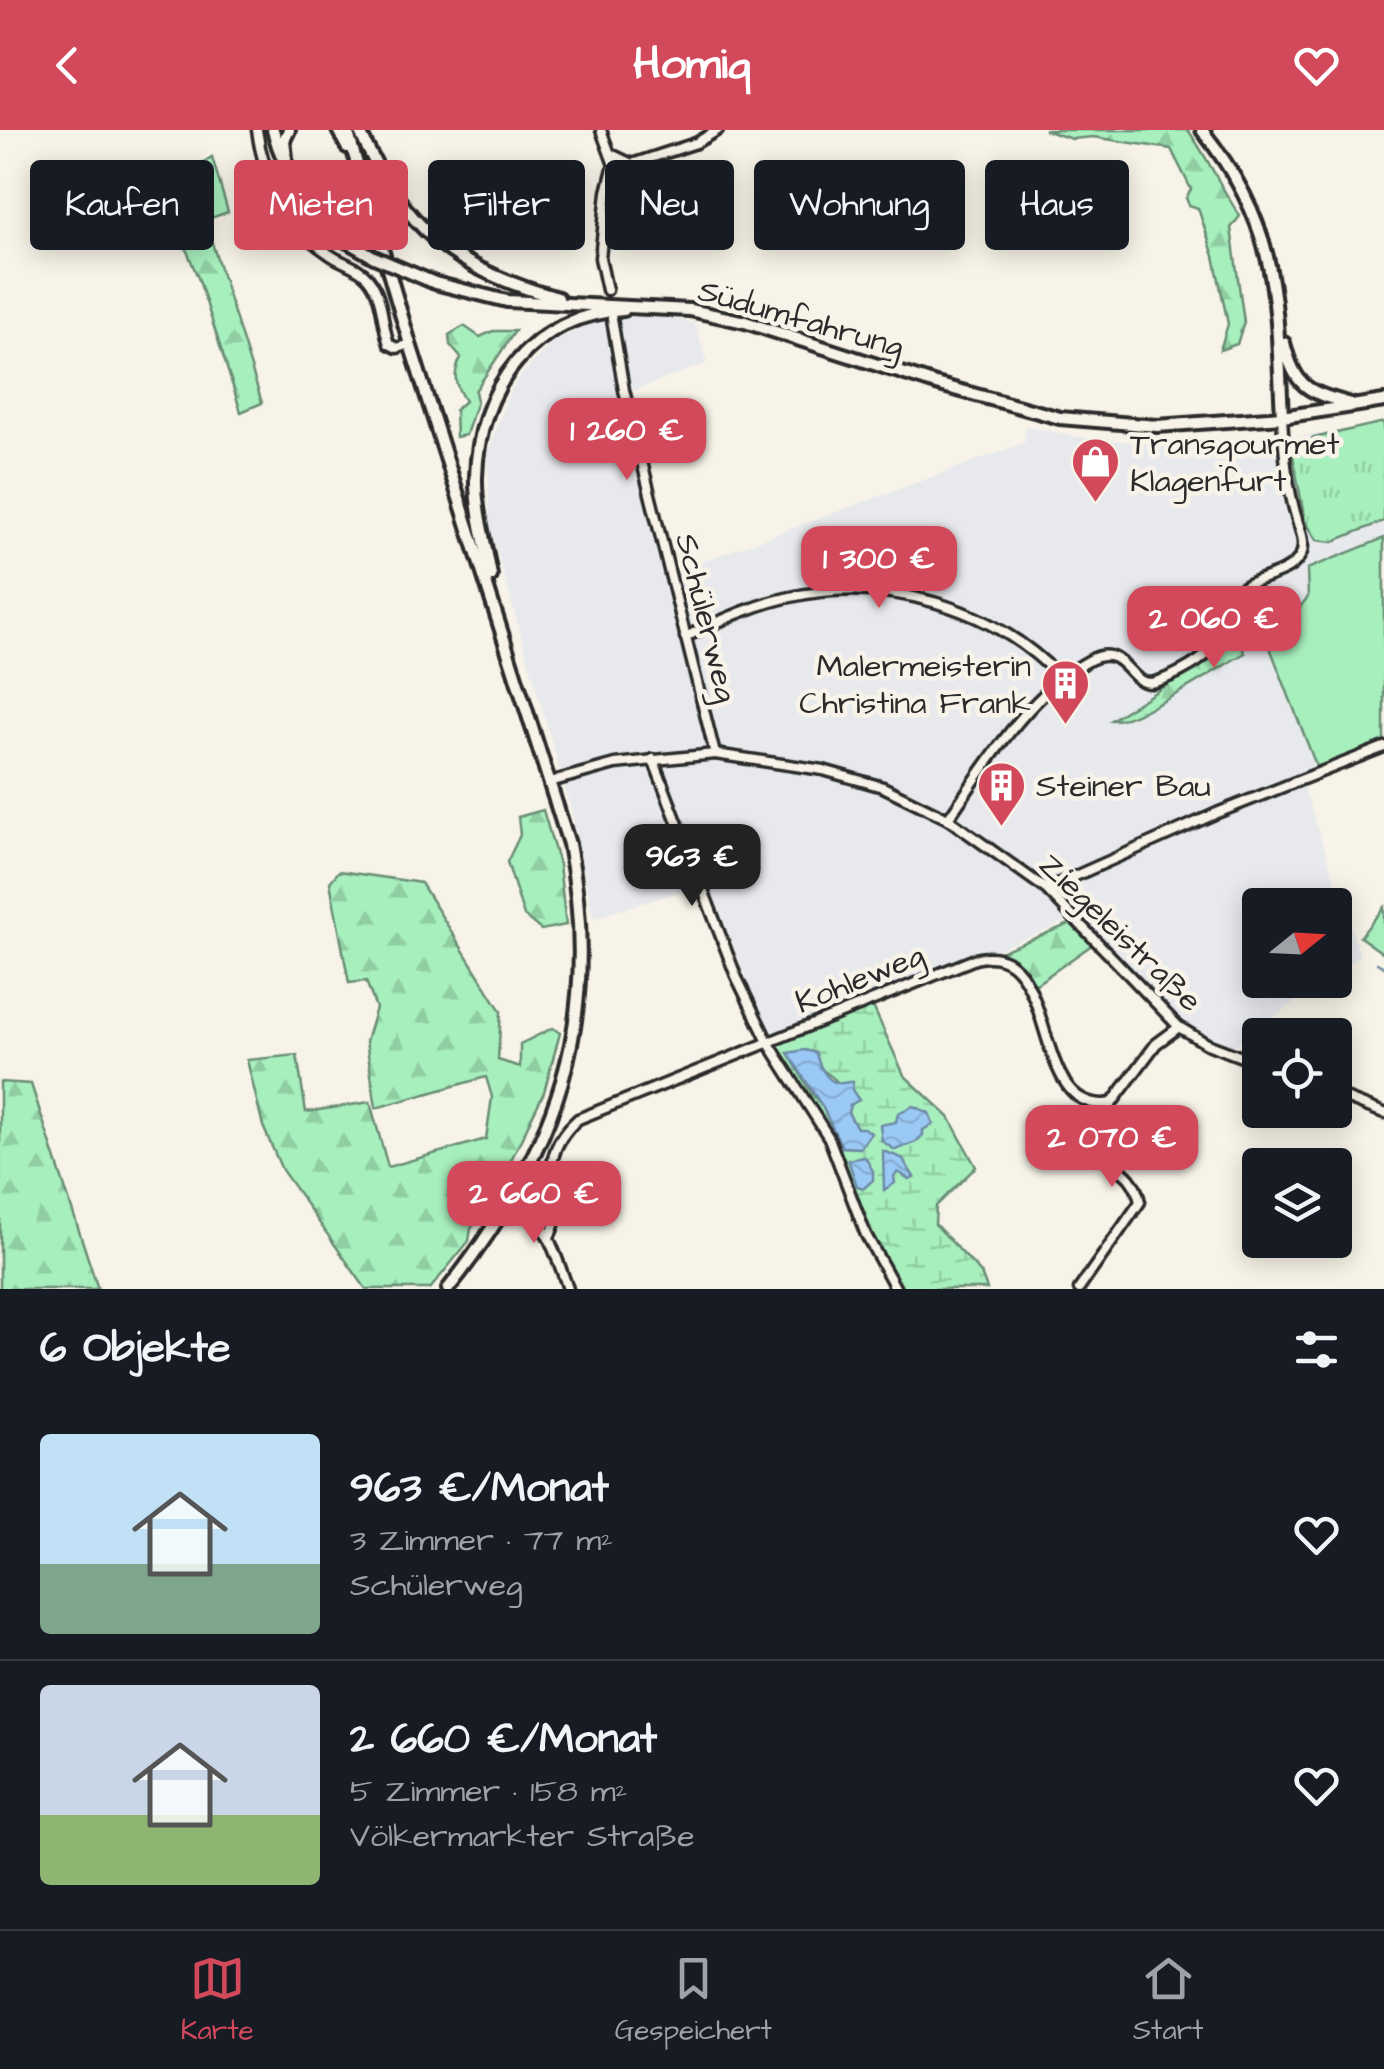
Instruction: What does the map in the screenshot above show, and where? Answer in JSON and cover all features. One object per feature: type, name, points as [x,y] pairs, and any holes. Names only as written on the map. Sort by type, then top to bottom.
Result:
[{"type":"main road","name":"Südumfahrung","points":[[273,130],[283,160]]},
{"type":"main road","points":[[285,160],[284,140],[288,130]]},
{"type":"main road","points":[[338,130],[353,160]]},
{"type":"main road","points":[[348,130],[355,160]]},
{"type":"main road","points":[[358,130],[376,169],[408,215],[451,254],[492,277],[578,303]]},
{"type":"main road","points":[[1202,130],[1244,194],[1273,272],[1282,417]]},
{"type":"main road","name":"Südumfahrung","points":[[362,250],[434,283],[507,301],[690,310],[745,322],[936,384],[1060,418],[1157,426],[1282,417],[1384,401]]},
{"type":"main road","points":[[381,250],[550,782],[580,910],[580,977],[571,1052],[556,1105],[516,1192],[448,1289]]},
{"type":"main road","points":[[496,607],[476,478],[484,422],[496,392],[520,356],[552,330],[606,311],[664,308]]},
{"type":"main road","points":[[1278,319],[1288,362],[1299,383],[1317,394],[1360,406]]},
{"type":"street","points":[[257,130],[272,185],[294,220],[319,246],[367,277],[379,298],[390,344],[397,348],[410,344]]},
{"type":"street","points":[[601,130],[612,160]]},
{"type":"street","points":[[644,160],[718,130]]},
{"type":"street","points":[[611,154],[624,160]]},
{"type":"street","points":[[605,211],[600,258],[607,290]]},
{"type":"street","name":"Schülerweg","points":[[612,319],[628,408],[714,754]]},
{"type":"street","points":[[948,819],[1002,742],[1063,680],[1092,659],[1105,655],[1118,658],[1141,681],[1151,684],[1176,672],[1210,652],[1218,640],[1228,603],[1239,590],[1298,559],[1303,539],[1288,486],[1282,417]]},
{"type":"street","points":[[685,637],[749,609],[800,595],[849,590],[902,594],[950,606],[992,625],[1033,650],[1063,680]]},
{"type":"street","points":[[1046,889],[1218,813],[1384,747]]},
{"type":"street","name":"Ziegeleistraße","points":[[550,782],[615,764],[714,754],[790,763],[859,779],[948,819],[1046,889],[1178,1027],[1242,1057]]},
{"type":"street","points":[[653,759],[736,976],[768,1042],[829,1138],[866,1235],[896,1289]]},
{"type":"street","name":"Kohleweg","points":[[550,1235],[557,1214],[551,1184],[553,1159],[563,1137],[578,1119],[975,959],[993,956],[1012,965],[1026,981],[1056,1064],[1072,1090],[1092,1104],[1112,1103]]},
{"type":"street","points":[[1079,1289],[1140,1202],[1134,1188],[1102,1156],[1098,1146],[1112,1103],[1156,1044],[1178,1027]]},
{"type":"street","points":[[1352,1101],[1384,1113]]},
{"type":"street","points":[[516,1192],[550,1235],[568,1289]]},
{"type":"shaded area","points":[[658,315],[695,323],[707,363],[620,396],[663,576],[1024,443],[1026,426],[1078,437],[1197,448],[1384,423],[1384,744],[1301,778],[1337,888],[1242,888],[1242,998],[1301,998],[1272,1018],[1242,1018],[1242,1040],[1233,1046],[1197,1033],[1162,1008],[1078,917],[771,1040],[708,883],[593,918],[572,812],[489,524],[488,452],[518,379],[554,340],[602,319]]},
{"type":"shaded area","points":[[1352,932],[1360,956],[1352,962]]},
{"type":"green space","points":[[1044,130],[1188,130],[1240,216],[1231,228],[1244,322],[1237,344],[1220,350],[1228,324],[1214,256],[1198,208],[1189,205],[1186,198],[1191,189],[1171,149],[1093,137],[1072,139]]},
{"type":"green space","points":[[214,164],[228,212],[214,217]]},
{"type":"green space","points":[[214,249],[262,403],[241,412],[187,250]]},
{"type":"green space","points":[[464,326],[480,337],[493,331],[515,331],[475,391],[477,401],[466,435],[456,437],[455,410],[465,401],[456,380],[461,358],[450,345],[449,335]]},
{"type":"green space","points":[[1384,422],[1384,521],[1332,542],[1317,540],[1305,521],[1292,451],[1314,438]]},
{"type":"green space","points":[[1384,538],[1384,742],[1317,768],[1269,645],[1308,597],[1307,569]]},
{"type":"green space","points":[[1238,640],[1245,653],[1158,704],[1111,720]]},
{"type":"green space","points":[[543,810],[559,865],[566,925],[541,930],[524,916],[507,862],[520,835],[518,817]]},
{"type":"green space","points":[[339,871],[421,883],[501,1011],[498,1060],[520,1067],[520,1044],[553,1028],[560,1033],[544,1092],[499,1185],[471,1229],[469,1241],[430,1289],[366,1289],[282,1170],[263,1126],[247,1060],[297,1055],[306,1112],[370,1102],[388,1167],[486,1139],[492,1097],[486,1077],[376,1108],[366,1041],[376,1008],[366,981],[349,983],[330,882]]},
{"type":"green space","points":[[1384,907],[1384,954],[1360,937]]},
{"type":"green space","points":[[1072,923],[1093,944],[1035,985],[1022,965],[1000,952]]},
{"type":"green space","points":[[871,1002],[904,1075],[949,1117],[976,1167],[936,1206],[935,1224],[981,1273],[987,1289],[896,1289],[866,1235],[829,1138],[768,1042]],"holes":[[[789,1054],[819,1068],[845,1092],[848,1113],[857,1128],[870,1133],[860,1148],[842,1147]]]},
{"type":"green space","points":[[0,1082],[31,1084],[98,1289],[0,1289]]},
{"type":"water","points":[[788,1053],[816,1053],[830,1079],[853,1082],[852,1090],[859,1100],[850,1105],[848,1113],[857,1128],[871,1133],[860,1148],[842,1147],[822,1106]]},
{"type":"water","points":[[913,1106],[929,1113],[933,1124],[923,1130],[916,1142],[895,1150],[882,1141],[880,1125],[896,1122],[898,1113]]},
{"type":"water","points":[[883,1151],[902,1158],[914,1177],[909,1179],[898,1172],[895,1183],[884,1190]]},
{"type":"water","points":[[865,1157],[873,1180],[864,1188],[857,1186],[848,1160]]},
{"type":"waterway","points":[[1377,963],[1384,967]]},
{"type":"place","name":"Transgourmet Klagenfurt","points":[[1095,504]]},
{"type":"place","name":"Malermeisterin Christina Frank","points":[[1066,726]]},
{"type":"place","name":"Steiner Bau","points":[[1001,828]]}]
